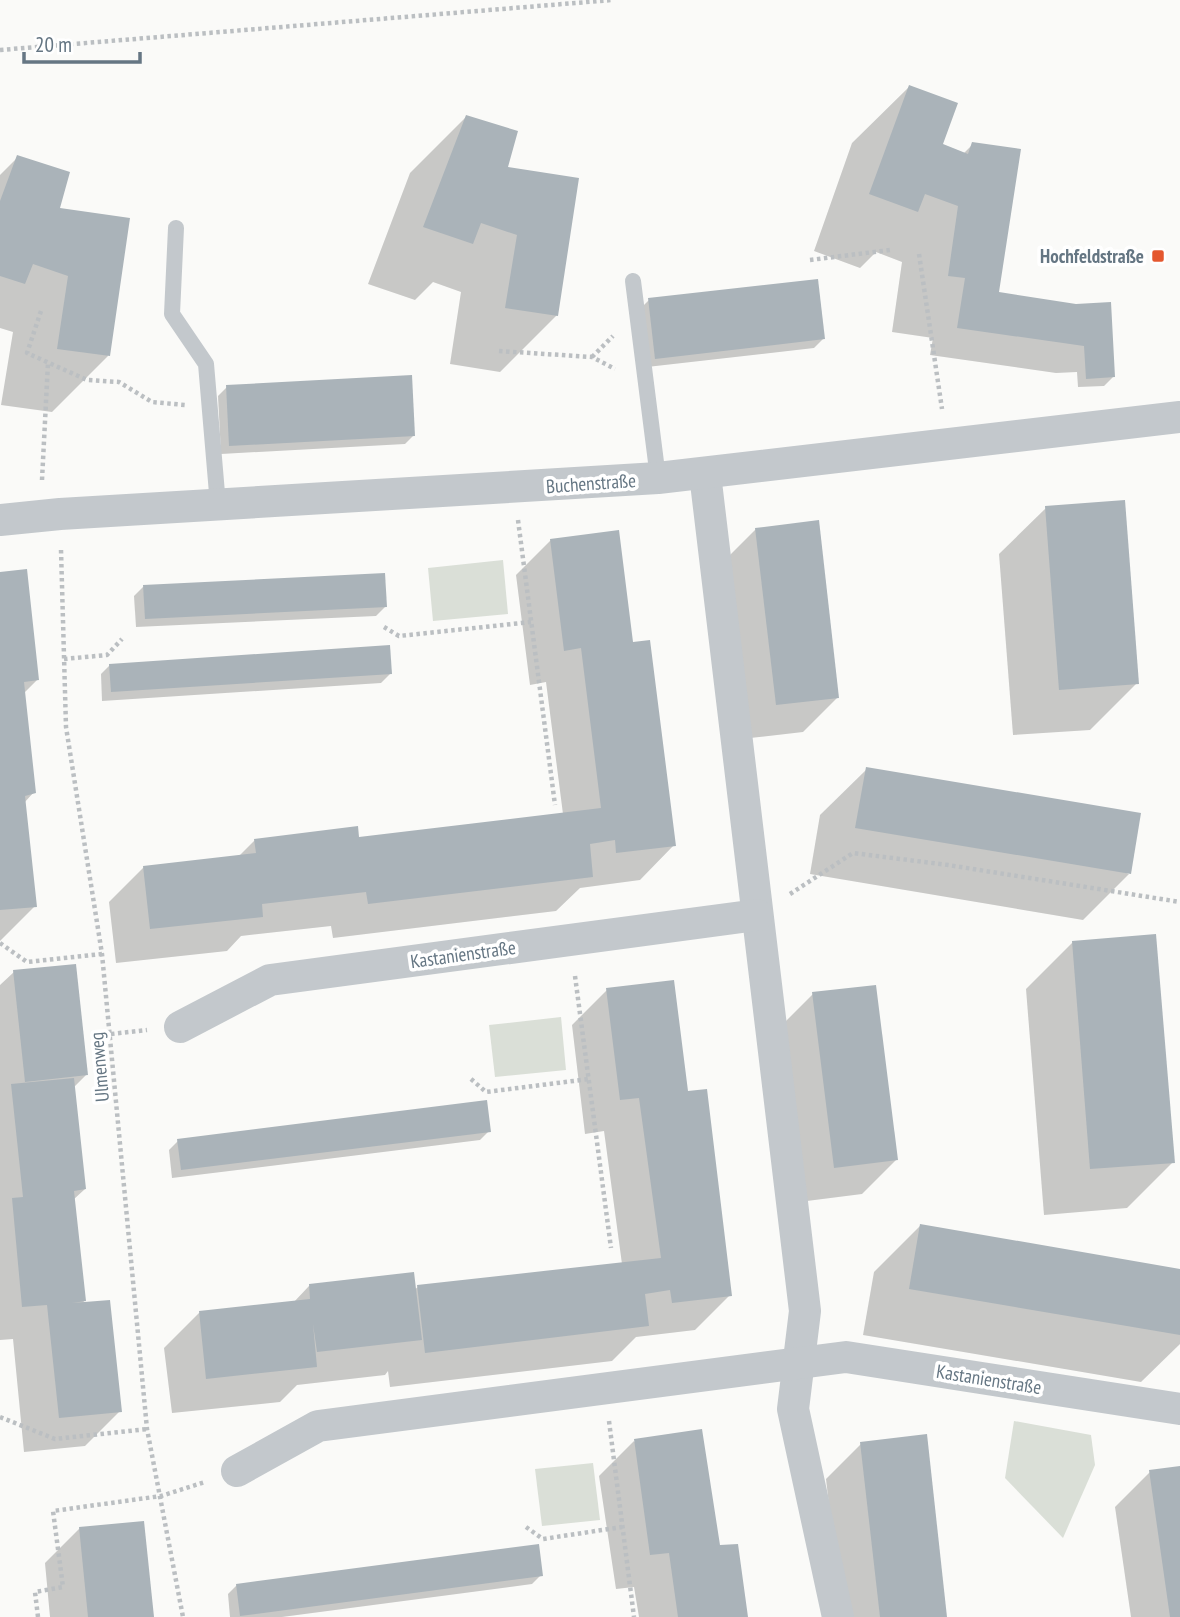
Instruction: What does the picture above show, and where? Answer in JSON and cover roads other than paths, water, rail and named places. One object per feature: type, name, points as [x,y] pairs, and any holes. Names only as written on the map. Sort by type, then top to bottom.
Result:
[{"type":"street","name":"Buchenstraße","points":[[0,520],[705,474],[1180,417]]},
{"type":"street","points":[[705,474],[805,1311],[793,1409],[838,1617]]},
{"type":"street","name":"Kastanienstraße","points":[[180,1027],[270,980],[757,915]]},
{"type":"street","name":"Kastanienstraße","points":[[237,1471],[318,1426],[846,1357],[1180,1409]]},
{"type":"lane","points":[[176,228],[172,314],[206,364],[218,505]]},
{"type":"lane","points":[[633,281],[658,478]]},
{"type":"place","name":"Hochfeldstraße","points":[[1158,256]]}]
